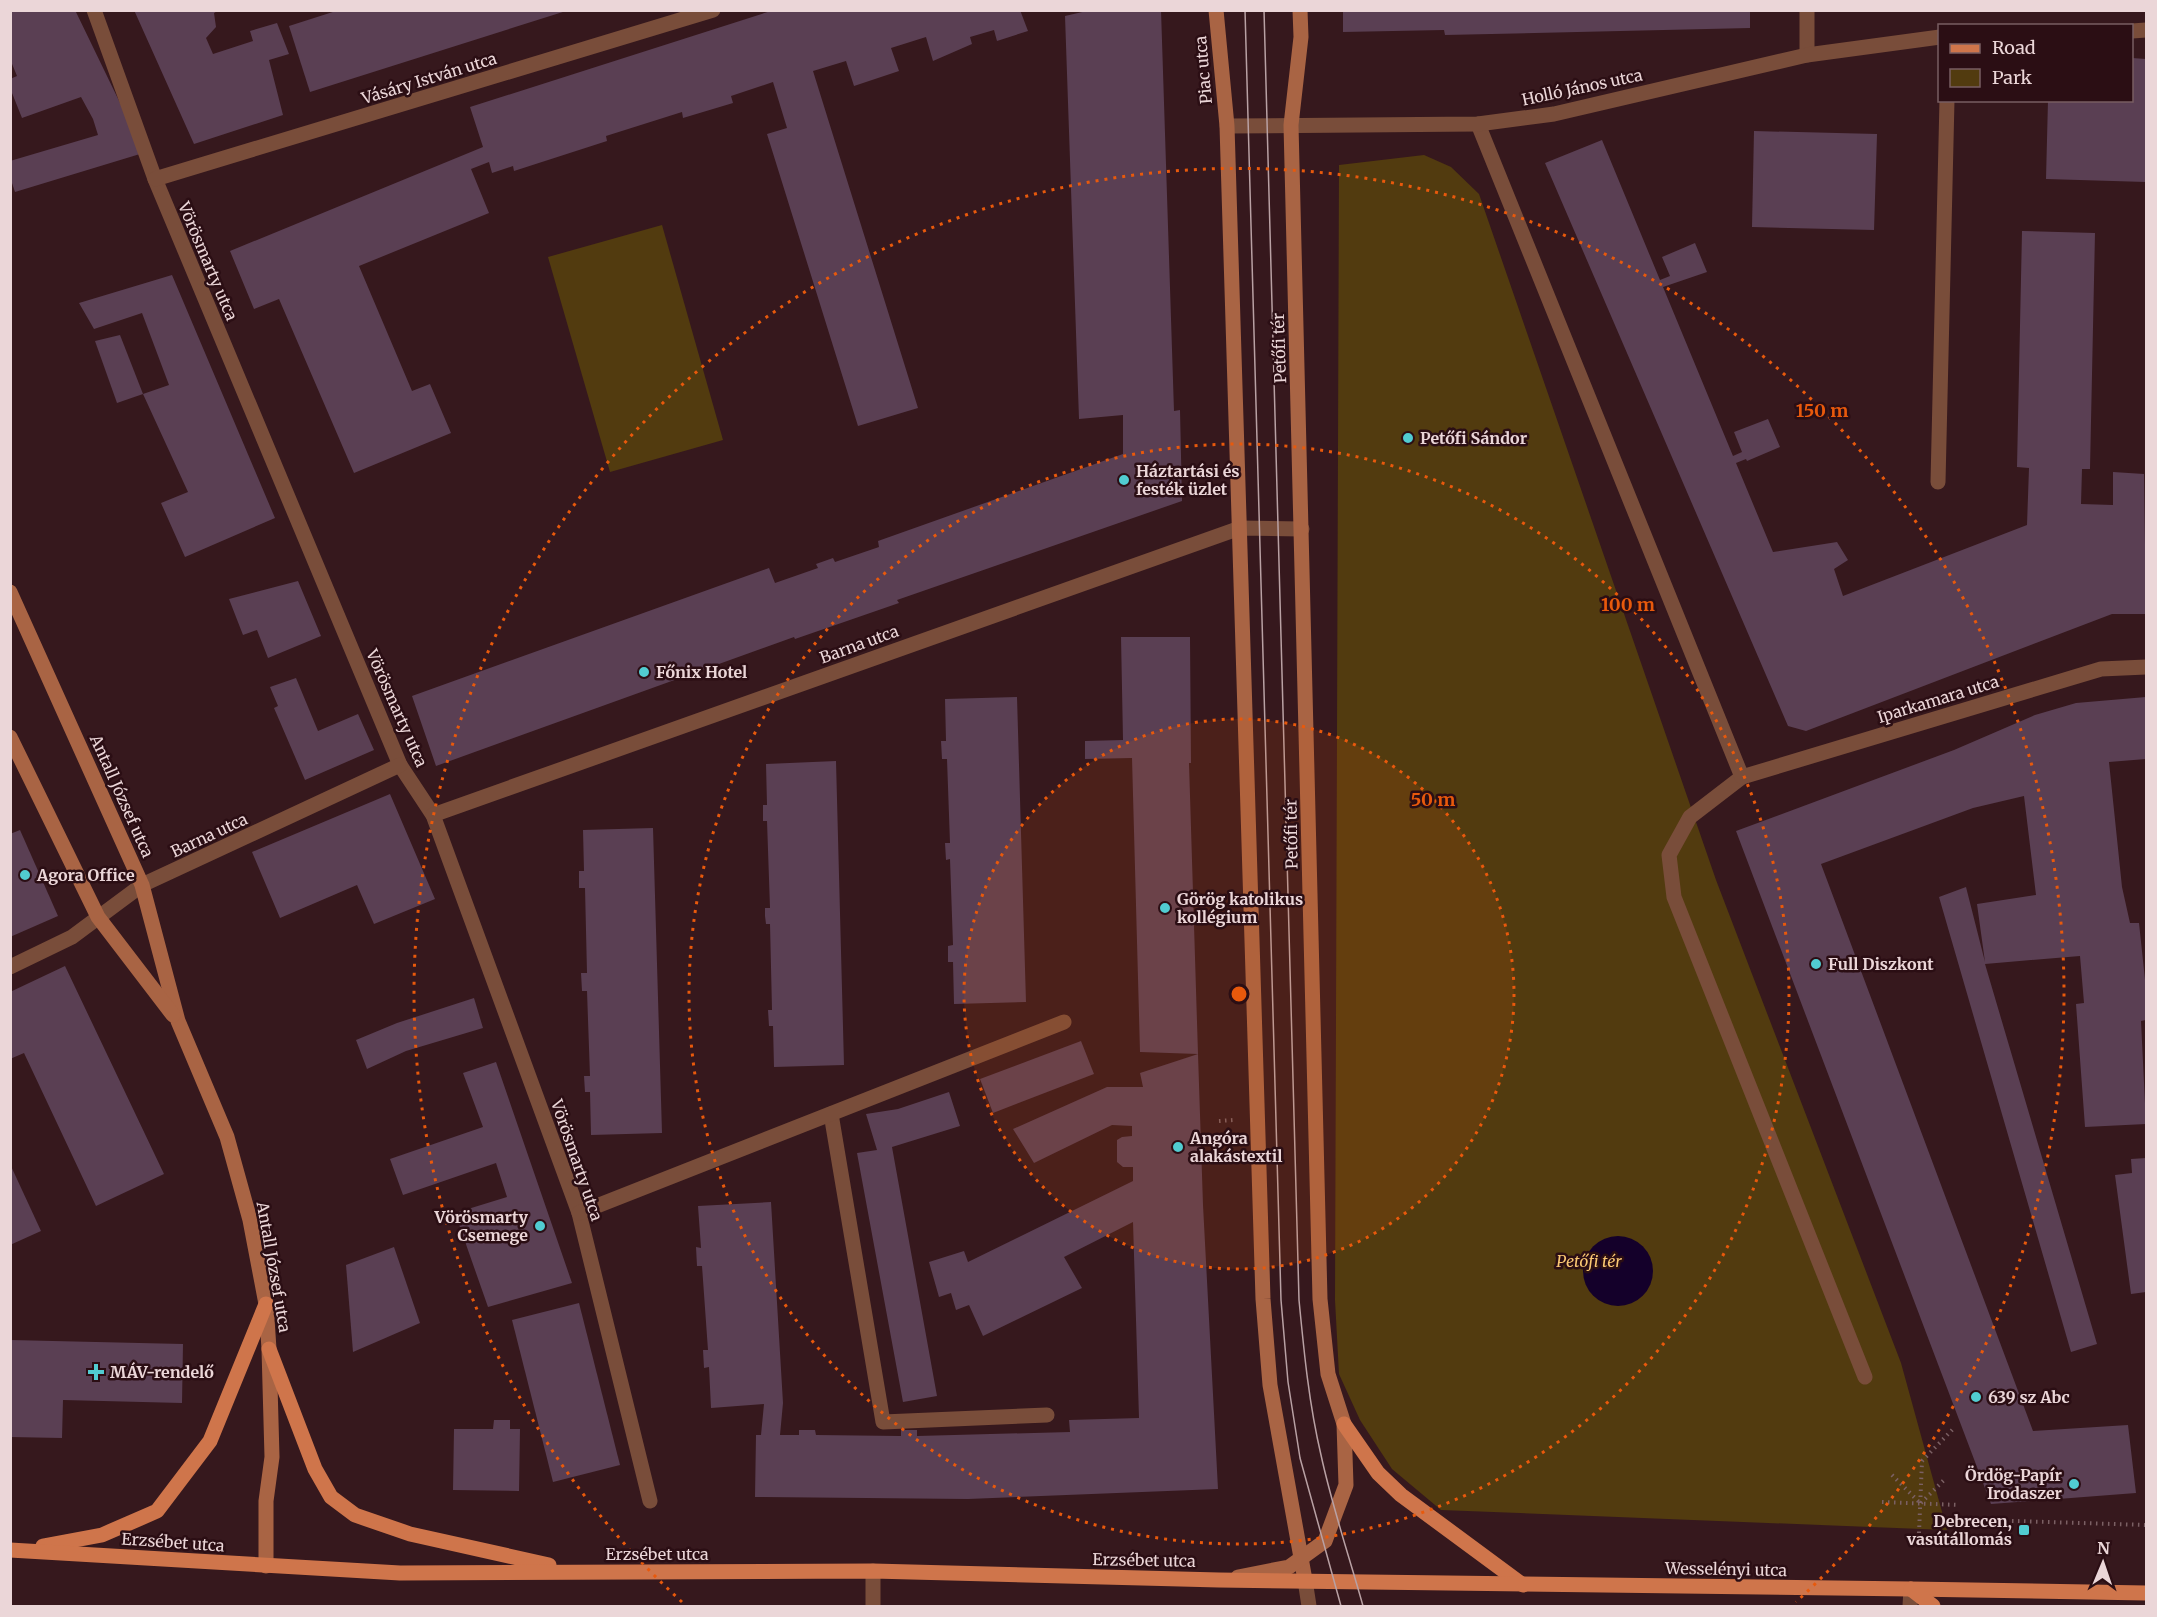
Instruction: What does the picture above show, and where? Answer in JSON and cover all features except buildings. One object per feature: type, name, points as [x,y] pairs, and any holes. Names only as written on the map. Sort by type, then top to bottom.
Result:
[{"type":"main road","points":[[15,1550],[102,1534],[157,1511],[210,1441],[266,1304]]},
{"type":"main road","points":[[269,1349],[315,1469],[331,1497],[355,1515],[410,1534],[575,1571]]},
{"type":"main road","points":[[1344,1424],[1378,1473],[1401,1495],[1523,1585]]},
{"type":"main road","name":"Erzsébet utca","points":[[15,1550],[400,1573],[873,1571],[1305,1580]]},
{"type":"main road","name":"Wesselényi utca","points":[[1305,1580],[2146,1593]]},
{"type":"main road","points":[[1911,1588],[1933,1606]]},
{"type":"street","name":"Vörösmarty utca","points":[[94,10],[155,179],[400,765],[433,815],[579,1213],[650,1501]]},
{"type":"street","name":"Vásáry István utca","points":[[155,179],[713,10]]},
{"type":"street","name":"Piac utca","points":[[1216,10],[1227,126]]},
{"type":"street","points":[[1291,125],[1301,37],[1300,10]]},
{"type":"street","points":[[1807,10],[1808,55]]},
{"type":"street","name":"Holló János utca","points":[[1227,126],[1478,124],[1554,114],[1808,55],[1938,37]]},
{"type":"street","points":[[1938,482],[1947,102]]},
{"type":"street","points":[[1478,124],[1742,777],[1690,817],[1669,855],[1674,897],[1865,1377]]},
{"type":"street","name":"Petőfi tér","points":[[1219,1580],[1290,1567],[1301,1559],[1325,1541],[1346,1485],[1344,1424],[1328,1374],[1320,1299],[1291,125]]},
{"type":"street","points":[[1227,126],[1263,1299],[1270,1385],[1309,1606]]},
{"type":"street","name":"Barna utca","points":[[433,815],[1240,528],[1302,529]]},
{"type":"street","name":"Antall József utca","points":[[10,592],[142,885],[178,1021],[227,1137],[250,1220],[266,1304],[269,1349],[272,1457],[266,1501],[266,1566]]},
{"type":"street","name":"Iparkamara utca","points":[[1742,777],[2101,669],[2146,667]]},
{"type":"street","name":"Antall József utca","points":[[10,737],[98,917],[178,1021]]},
{"type":"street","name":"Barna utca","points":[[10,967],[72,937],[142,885],[400,765]]},
{"type":"street","points":[[579,1213],[1064,1022]]},
{"type":"street","points":[[831,1114],[883,1422],[1047,1415]]},
{"type":"street","points":[[873,1571],[873,1606]]},
{"type":"street","points":[[1910,1606],[1911,1588]]},
{"type":"path","points":[[1919,1533],[1922,1461],[1954,1428]]},
{"type":"path","points":[[1892,1475],[1920,1504]]},
{"type":"path","points":[[1920,1504],[1946,1478]]},
{"type":"path","points":[[1882,1502],[1959,1505]]},
{"type":"path","points":[[1982,1520],[2146,1525]]},
{"type":"green space","name":"Petőfi tér","points":[[1424,155],[1451,167],[1479,194],[1716,880],[1901,1363],[1947,1530],[1441,1510],[1392,1469],[1360,1420],[1339,1374],[1335,1300],[1339,165]]},
{"type":"green space","points":[[662,225],[723,440],[610,472],[548,257]]},
{"type":"shaded area","points":[[1618,1236],[1631,1239],[1643,1246],[1650,1258],[1653,1271],[1650,1284],[1643,1296],[1631,1303],[1618,1306],[1605,1303],[1593,1296],[1586,1284],[1583,1271],[1586,1258],[1593,1246],[1605,1239]]},
{"type":"tram line","points":[[1245,10],[1281,1300],[1288,1382],[1300,1458],[1341,1606]]},
{"type":"tram line","points":[[1264,10],[1299,1300],[1313,1417],[1330,1493],[1363,1606]]},
{"type":"place","name":"Petőfi Sándor","points":[[1408,438]]},
{"type":"place","name":"Háztartási és festék üzlet","points":[[1124,480]]},
{"type":"place","name":"Főnix Hotel","points":[[644,672]]},
{"type":"place","name":"Agora Office","points":[[25,875]]},
{"type":"place","name":"Görög katolikus kollégium","points":[[1165,908]]},
{"type":"place","name":"Full Diszkont","points":[[1816,964]]},
{"type":"place","name":"Angóra alakástextil","points":[[1178,1147]]},
{"type":"place","name":"Vörösmarty Csemege","points":[[540,1226]]},
{"type":"place","name":"MÁV-rendelő","points":[[96,1372]]},
{"type":"place","name":"639 sz Abc","points":[[1976,1397]]},
{"type":"place","name":"Ördög-Papír Irodaszer","points":[[2074,1484]]},
{"type":"place","name":"Debrecen, vasútállomás","points":[[2024,1530]]}]
